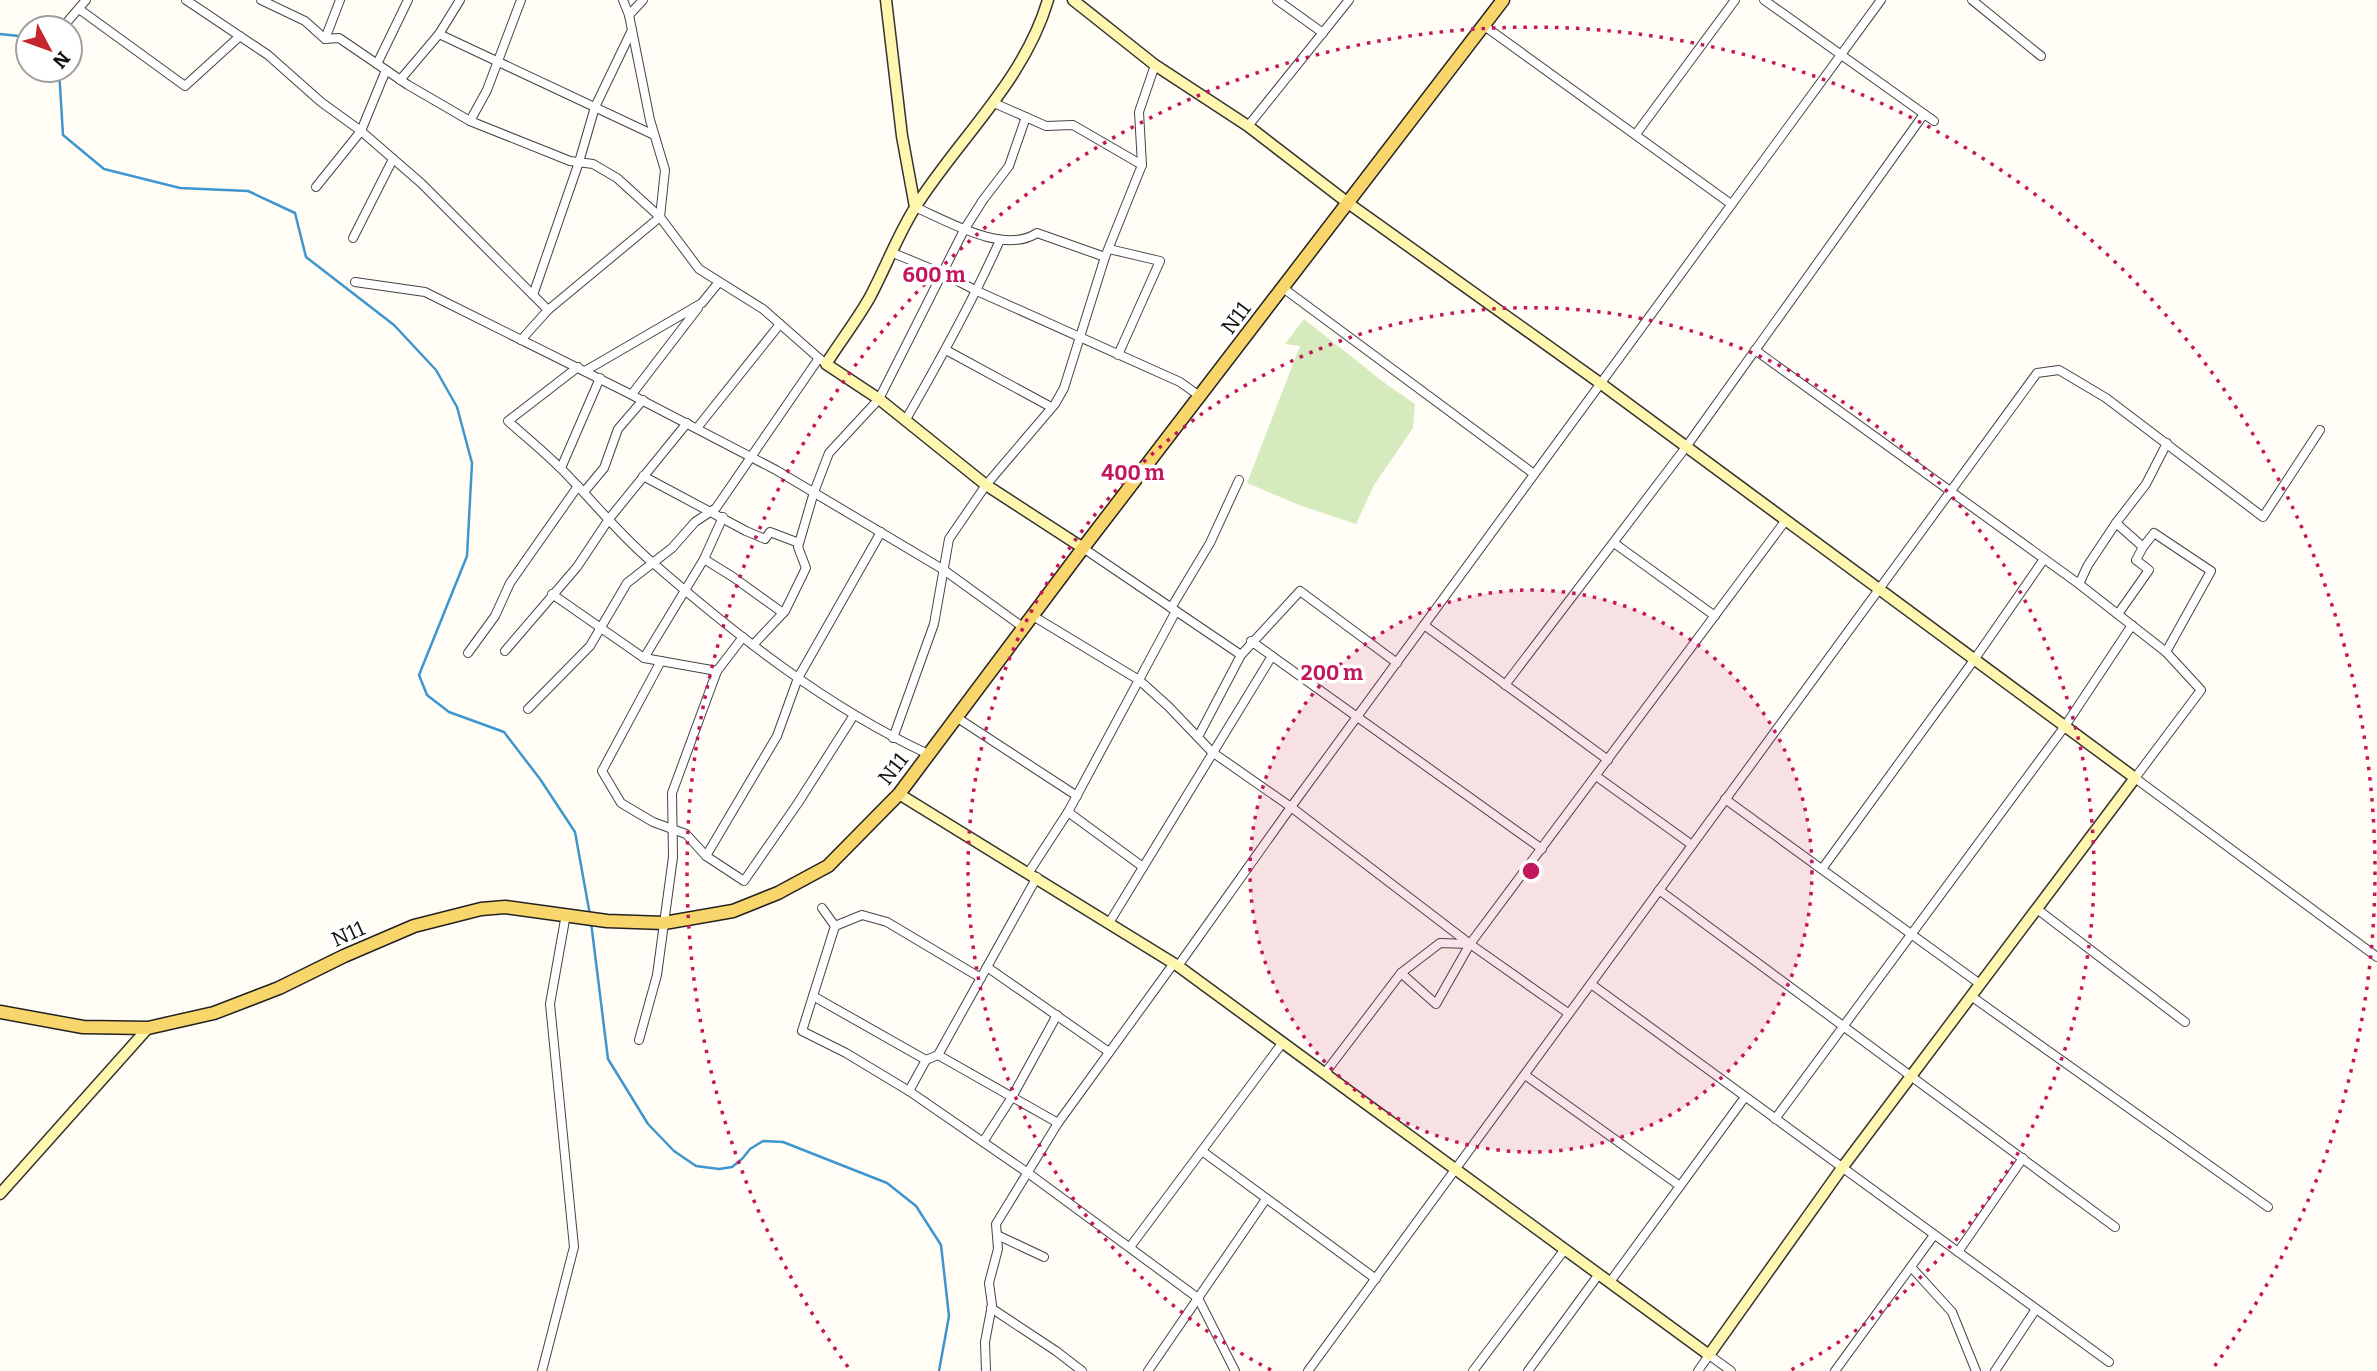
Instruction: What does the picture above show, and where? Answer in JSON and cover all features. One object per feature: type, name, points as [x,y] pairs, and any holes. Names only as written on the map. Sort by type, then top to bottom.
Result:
[{"type":"main road","name":"N11","points":[[0,1012],[83,1027],[148,1028],[227,1008],[278,988],[414,926],[481,909],[505,907],[607,921],[664,923],[733,911],[778,893],[828,866],[899,794],[1083,548],[1503,0]]},
{"type":"street","points":[[74,14],[86,0]]},
{"type":"street","points":[[186,0],[268,55],[321,102],[361,131],[421,183],[548,310]]},
{"type":"street","points":[[261,0],[305,20],[325,39],[339,38],[400,80],[470,121],[570,161],[593,164],[617,178],[660,217],[699,270],[762,309],[822,361],[879,399],[986,485],[1241,655]]},
{"type":"street","points":[[325,39],[340,0]]},
{"type":"street","points":[[377,64],[408,0]]},
{"type":"street","points":[[400,80],[439,34],[460,0]]},
{"type":"street","points":[[470,121],[487,90],[521,0]]},
{"type":"street","points":[[521,340],[548,310],[660,217],[664,170],[629,15],[623,0]]},
{"type":"street","points":[[629,15],[643,0]]},
{"type":"street","points":[[886,0],[902,136],[915,207]]},
{"type":"street","points":[[528,709],[590,646],[627,583],[672,548],[695,522],[716,509],[750,456],[868,299],[915,207],[1015,71],[1048,0]]},
{"type":"street","points":[[1073,0],[1155,65],[1248,127],[1600,383],[2377,957]]},
{"type":"street","points":[[1277,0],[1323,33]]},
{"type":"street","points":[[1248,127],[1349,0]]},
{"type":"street","points":[[1636,134],[1735,0]]},
{"type":"street","points":[[1764,0],[1934,121]]},
{"type":"street","points":[[986,1371],[985,1342],[991,1308],[989,1283],[998,1249],[996,1224],[1058,1123],[1881,0]]},
{"type":"street","points":[[1972,0],[2041,57]]},
{"type":"street","points":[[79,9],[185,86],[240,36]]},
{"type":"street","points":[[1483,24],[1731,204]]},
{"type":"street","points":[[533,295],[595,107],[632,30]]},
{"type":"street","points":[[439,34],[654,135]]},
{"type":"street","points":[[893,738],[934,624],[949,539],[986,485],[1059,398],[1064,388],[1107,253],[1142,165],[1139,112],[1155,65]]},
{"type":"street","points":[[316,187],[361,131],[386,70]]},
{"type":"street","points":[[994,103],[1046,126],[1073,125],[1142,165]]},
{"type":"street","points":[[1505,685],[1686,447],[1924,114]]},
{"type":"street","points":[[753,645],[783,613],[806,568],[797,547],[829,453],[879,399],[964,230],[1009,166],[1026,117]]},
{"type":"street","points":[[353,238],[393,159]]},
{"type":"street","points":[[915,207],[964,230],[1000,240],[1029,238],[1037,233],[1107,253],[1160,261],[1118,355]]},
{"type":"street","points":[[905,421],[977,291],[1000,240]]},
{"type":"street","points":[[893,253],[1180,382],[1201,397]]},
{"type":"street","points":[[355,282],[425,292],[632,394],[814,492],[944,570],[1024,628]]},
{"type":"street","points":[[632,394],[719,282]]},
{"type":"street","points":[[1283,288],[1534,474]]},
{"type":"street","points":[[702,303],[582,369],[508,421],[561,468],[652,563],[743,638],[854,715],[893,738],[928,754]]},
{"type":"street","points":[[697,428],[780,324]]},
{"type":"street","points":[[946,350],[1051,407]]},
{"type":"street","points":[[1698,1371],[1842,1168],[2202,690],[2166,652],[2079,584],[1755,350]]},
{"type":"street","points":[[1308,1371],[2037,373],[2059,370],[2106,398],[2263,517],[2320,430]]},
{"type":"street","points":[[561,468],[600,379]]},
{"type":"street","points":[[468,653],[495,616],[510,583],[581,489],[604,468],[618,429],[643,400]]},
{"type":"street","points":[[505,651],[577,567],[608,519],[687,423]]},
{"type":"street","points":[[2079,584],[2088,565],[2116,523],[2146,484],[2167,443]]},
{"type":"street","points":[[643,476],[746,531],[765,539],[770,532],[799,543]]},
{"type":"street","points":[[909,1091],[926,1060],[938,1055],[987,967],[1033,875],[1210,543],[1239,480]]},
{"type":"street","points":[[643,658],[704,559],[723,517]]},
{"type":"street","points":[[1401,973],[1436,1004],[1470,944],[1786,520]]},
{"type":"street","points":[[2116,523],[2143,547]]},
{"type":"street","points":[[706,856],[777,736],[798,678],[881,532]]},
{"type":"street","points":[[2118,614],[2150,570],[2136,560],[2154,533],[2211,571],[2166,652]]},
{"type":"street","points":[[1614,544],[1715,616]]},
{"type":"street","points":[[704,559],[783,613]]},
{"type":"street","points":[[1822,869],[2044,559]]},
{"type":"street","points":[[1198,737],[1241,655],[1251,641],[1300,591],[1397,663]]},
{"type":"street","points":[[552,594],[643,658],[717,671]]},
{"type":"street","points":[[1033,616],[1139,680],[1212,752],[1291,807],[1470,944],[1567,1013]]},
{"type":"street","points":[[1424,625],[1608,760]]},
{"type":"street","points":[[1775,1119],[2065,726],[2132,625]]},
{"type":"street","points":[[639,1040],[657,975],[673,857],[672,793],[717,671],[743,638]]},
{"type":"street","points":[[1251,641],[1542,849]]},
{"type":"street","points":[[1109,923],[1272,656]]},
{"type":"street","points":[[661,661],[602,771],[621,803],[673,831],[686,834],[706,856],[744,881],[854,715]]},
{"type":"street","points":[[956,717],[1077,796]]},
{"type":"street","points":[[1596,776],[1692,845]]},
{"type":"street","points":[[899,794],[1176,964],[1731,1371]]},
{"type":"street","points":[[1725,799],[1980,984]]},
{"type":"street","points":[[1068,812],[1143,867]]},
{"type":"street","points":[[1659,890],[2115,1227]]},
{"type":"street","points":[[822,908],[835,926]]},
{"type":"street","points":[[2036,909],[2185,1022]]},
{"type":"street","points":[[542,1371],[574,1247],[550,1004],[566,914]]},
{"type":"street","points":[[835,926],[862,915],[887,922],[981,978]]},
{"type":"street","points":[[835,926],[802,1031],[846,1053],[909,1091],[1028,1173],[1198,1298],[1235,1371]]},
{"type":"street","points":[[1325,1073],[1401,973],[1440,943],[1470,944]]},
{"type":"street","points":[[987,967],[1110,1052]]},
{"type":"street","points":[[1591,984],[2109,1362]]},
{"type":"street","points":[[813,996],[926,1060]]},
{"type":"street","points":[[1972,996],[2267,1207]]},
{"type":"street","points":[[983,1142],[1012,1097],[1057,1015]]},
{"type":"street","points":[[0,1194],[148,1028]]},
{"type":"street","points":[[1130,1247],[1283,1042]]},
{"type":"street","points":[[938,1055],[1058,1123]]},
{"type":"street","points":[[1525,1074],[1680,1186]]},
{"type":"street","points":[[1610,1282],[1745,1097]]},
{"type":"street","points":[[1202,1151],[1376,1279]]},
{"type":"street","points":[[1958,1252],[2023,1158]]},
{"type":"street","points":[[1148,1371],[1266,1199]]},
{"type":"street","points":[[997,1235],[1044,1257]]},
{"type":"street","points":[[1835,1371],[1934,1235]]},
{"type":"street","points":[[1473,1371],[1565,1249]]},
{"type":"street","points":[[1910,1267],[1952,1312],[1976,1371]]},
{"type":"street","points":[[1528,1371],[1599,1274]]},
{"type":"street","points":[[991,1308],[1082,1371]]},
{"type":"street","points":[[1995,1371],[2036,1309]]},
{"type":"green space","points":[[1304,319],[1415,404],[1413,428],[1374,485],[1356,524],[1299,505],[1247,483],[1300,346],[1285,344]]},
{"type":"waterway","points":[[0,34],[14,36]]},
{"type":"waterway","points":[[60,84],[63,135],[104,169],[180,188],[248,191],[295,213],[306,257],[394,325],[436,370],[457,407],[472,463],[467,556],[419,675],[427,695],[449,712],[504,732],[540,779],[575,832],[590,915]]},
{"type":"waterway","points":[[591,922],[608,1059],[648,1124],[674,1151],[696,1166],[719,1169],[732,1167],[750,1149],[763,1141],[783,1142],[887,1183],[916,1206],[941,1245],[949,1316],[939,1371]]}]
